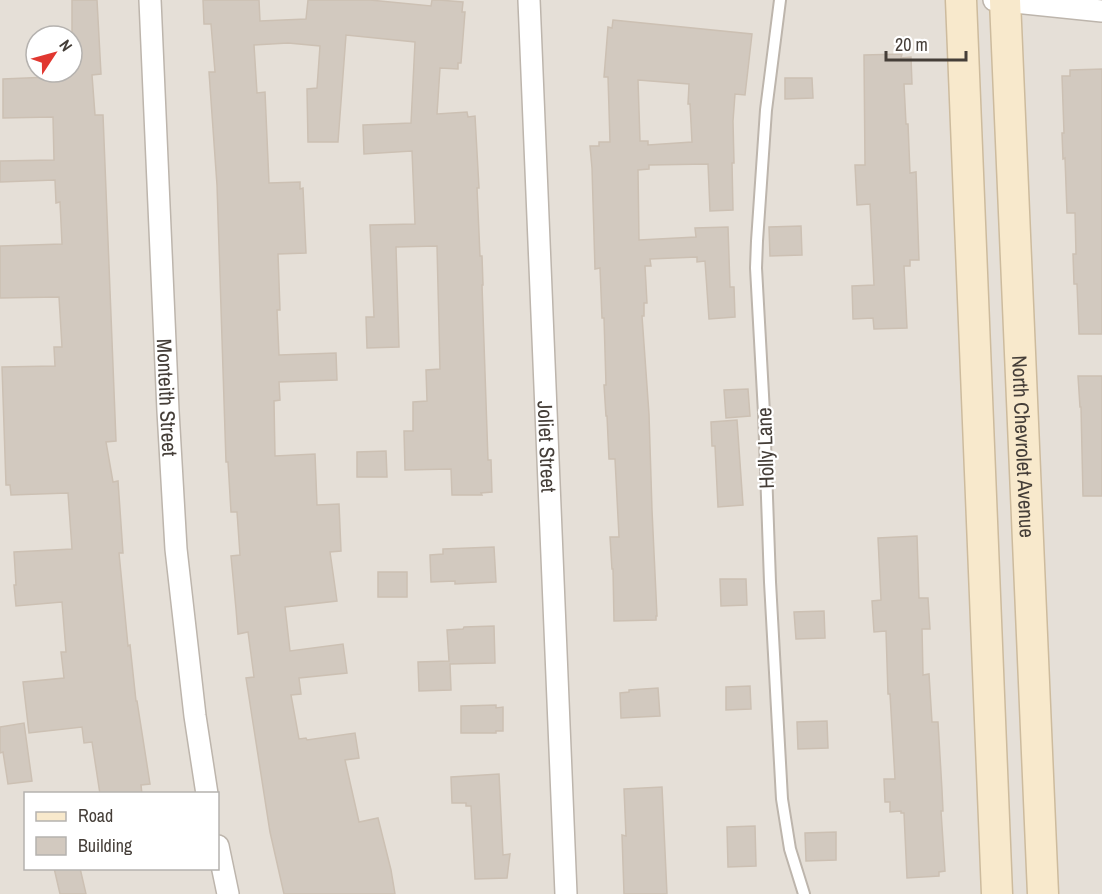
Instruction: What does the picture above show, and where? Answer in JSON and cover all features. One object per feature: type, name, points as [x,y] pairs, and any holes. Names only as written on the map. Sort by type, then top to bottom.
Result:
[{"type":"street","name":"Monteith Street","points":[[150,0],[176,549],[195,716],[207,792]]},
{"type":"street","name":"Joliet Street","points":[[529,0],[566,894]]},
{"type":"street","name":"North Chevrolet Avenue","points":[[961,0],[997,894]]},
{"type":"street","name":"North Chevrolet Avenue","points":[[1001,0],[1043,894]]},
{"type":"street","points":[[1001,0],[1102,11]]},
{"type":"street","points":[[981,490],[1025,489]]},
{"type":"street","points":[[219,851],[228,894]]},
{"type":"lane","name":"Holly Lane","points":[[780,0],[766,110],[756,268],[782,799],[786,832],[804,894]]},
{"type":"shaded area","points":[[0,0],[1102,0],[1102,894],[0,894]]},
{"type":"building","points":[[72,0],[97,0],[101,74],[92,75],[95,115],[103,115],[116,441],[106,442],[113,482],[118,481],[123,553],[119,553],[128,646],[130,645],[136,701],[150,784],[141,785],[142,792],[100,792],[92,742],[84,743],[82,727],[29,733],[23,682],[64,678],[61,652],[66,652],[62,602],[16,606],[14,552],[72,549],[68,493],[11,495],[10,485],[6,485],[2,367],[55,366],[54,347],[62,347],[59,297],[0,298],[0,246],[62,244],[60,202],[56,203],[55,180],[0,182],[0,161],[54,160],[53,117],[3,118],[3,79],[24,78],[24,84],[84,84],[84,24],[72,24]]},
{"type":"building","points":[[203,0],[259,0],[260,21],[306,19],[308,0],[370,0],[431,6],[432,0],[463,2],[462,12],[465,12],[461,63],[458,63],[458,69],[440,68],[437,114],[467,112],[468,117],[475,116],[488,460],[491,460],[492,492],[481,493],[482,495],[452,495],[451,469],[405,470],[404,431],[413,431],[413,402],[427,401],[426,370],[440,369],[437,246],[396,247],[399,347],[367,348],[366,317],[374,317],[370,225],[415,224],[412,151],[364,154],[363,125],[411,123],[415,42],[346,35],[338,142],[308,142],[307,89],[317,88],[320,46],[288,43],[254,45],[257,93],[265,92],[269,183],[300,182],[300,189],[303,188],[306,253],[278,254],[279,355],[336,353],[337,380],[279,382],[280,400],[274,401],[275,456],[315,454],[317,505],[339,504],[341,551],[330,552],[337,601],[285,607],[290,651],[343,644],[347,673],[299,678],[301,694],[291,695],[299,739],[306,738],[307,740],[355,733],[359,758],[345,760],[359,822],[378,818],[395,894],[284,894],[270,832],[246,678],[254,677],[248,632],[238,634],[231,556],[240,555],[237,512],[231,512],[228,462],[226,462],[217,185],[209,72],[215,72],[211,24],[204,24]]},
{"type":"building","points":[[613,20],[752,34],[745,95],[735,94],[734,163],[732,163],[733,210],[710,211],[708,164],[649,165],[649,169],[638,170],[639,240],[696,237],[695,228],[728,227],[730,287],[734,287],[735,317],[709,319],[705,261],[697,262],[697,257],[650,259],[651,266],[645,266],[647,303],[644,303],[644,316],[642,316],[649,414],[656,620],[614,621],[610,537],[619,537],[615,459],[609,459],[604,385],[606,385],[604,318],[602,318],[600,268],[595,269],[590,146],[599,146],[599,142],[610,142],[608,77],[604,77],[608,27],[612,28]],"holes":[[[638,80],[689,84],[688,104],[690,104],[692,142],[648,145],[648,141],[640,141]]]},
{"type":"building","points":[[902,54],[901,58],[911,57],[912,84],[904,84],[910,173],[916,172],[919,260],[910,260],[910,266],[904,266],[907,328],[874,329],[873,318],[853,319],[852,286],[874,285],[870,204],[857,205],[855,165],[865,165],[864,55]]},
{"type":"building","points":[[1102,69],[1102,334],[1079,334],[1073,254],[1076,254],[1075,213],[1067,213],[1065,158],[1063,159],[1062,76],[1070,76],[1070,70]]},
{"type":"building","points":[[785,78],[812,78],[813,98],[785,99]]},
{"type":"building","points":[[801,226],[802,255],[770,256],[769,227]]},
{"type":"building","points":[[1078,376],[1102,376],[1102,496],[1083,496]]},
{"type":"building","points":[[748,389],[750,416],[726,418],[724,390]]},
{"type":"building","points":[[737,420],[743,505],[718,507],[715,446],[712,446],[711,422]]},
{"type":"building","points":[[386,451],[387,477],[357,477],[357,452]]},
{"type":"building","points":[[917,536],[919,598],[928,598],[930,629],[922,629],[923,675],[929,674],[932,722],[938,722],[945,871],[939,872],[939,876],[907,878],[904,813],[890,812],[890,802],[885,802],[884,779],[895,779],[890,694],[888,694],[886,631],[874,632],[872,601],[881,600],[878,538]]},
{"type":"building","points":[[494,547],[496,582],[455,584],[455,581],[431,582],[430,555],[443,554],[443,549]]},
{"type":"building","points":[[378,572],[407,572],[407,597],[378,597]]},
{"type":"building","points":[[720,579],[746,579],[747,605],[721,606]]},
{"type":"building","points":[[824,611],[825,638],[796,639],[794,612]]},
{"type":"building","points":[[494,626],[495,663],[450,664],[451,690],[419,691],[418,662],[449,661],[447,630]]},
{"type":"building","points":[[750,686],[751,709],[726,710],[726,687]]},
{"type":"building","points":[[658,688],[660,716],[621,718],[620,693],[629,692],[629,690]]},
{"type":"building","points":[[496,705],[496,708],[503,707],[503,731],[461,733],[461,706]]},
{"type":"building","points":[[827,721],[828,748],[798,749],[797,722]]},
{"type":"building","points":[[24,723],[32,781],[8,784],[3,752],[0,753],[0,727]]},
{"type":"building","points":[[499,774],[503,855],[510,854],[507,878],[475,879],[471,806],[466,806],[466,803],[452,803],[451,777]]},
{"type":"building","points":[[662,787],[667,894],[624,894],[622,835],[626,836],[624,789]]},
{"type":"building","points":[[755,826],[756,866],[728,867],[727,827]]},
{"type":"building","points":[[836,832],[836,860],[806,861],[805,833]]},
{"type":"building","points":[[54,870],[80,870],[86,894],[60,894]]}]
